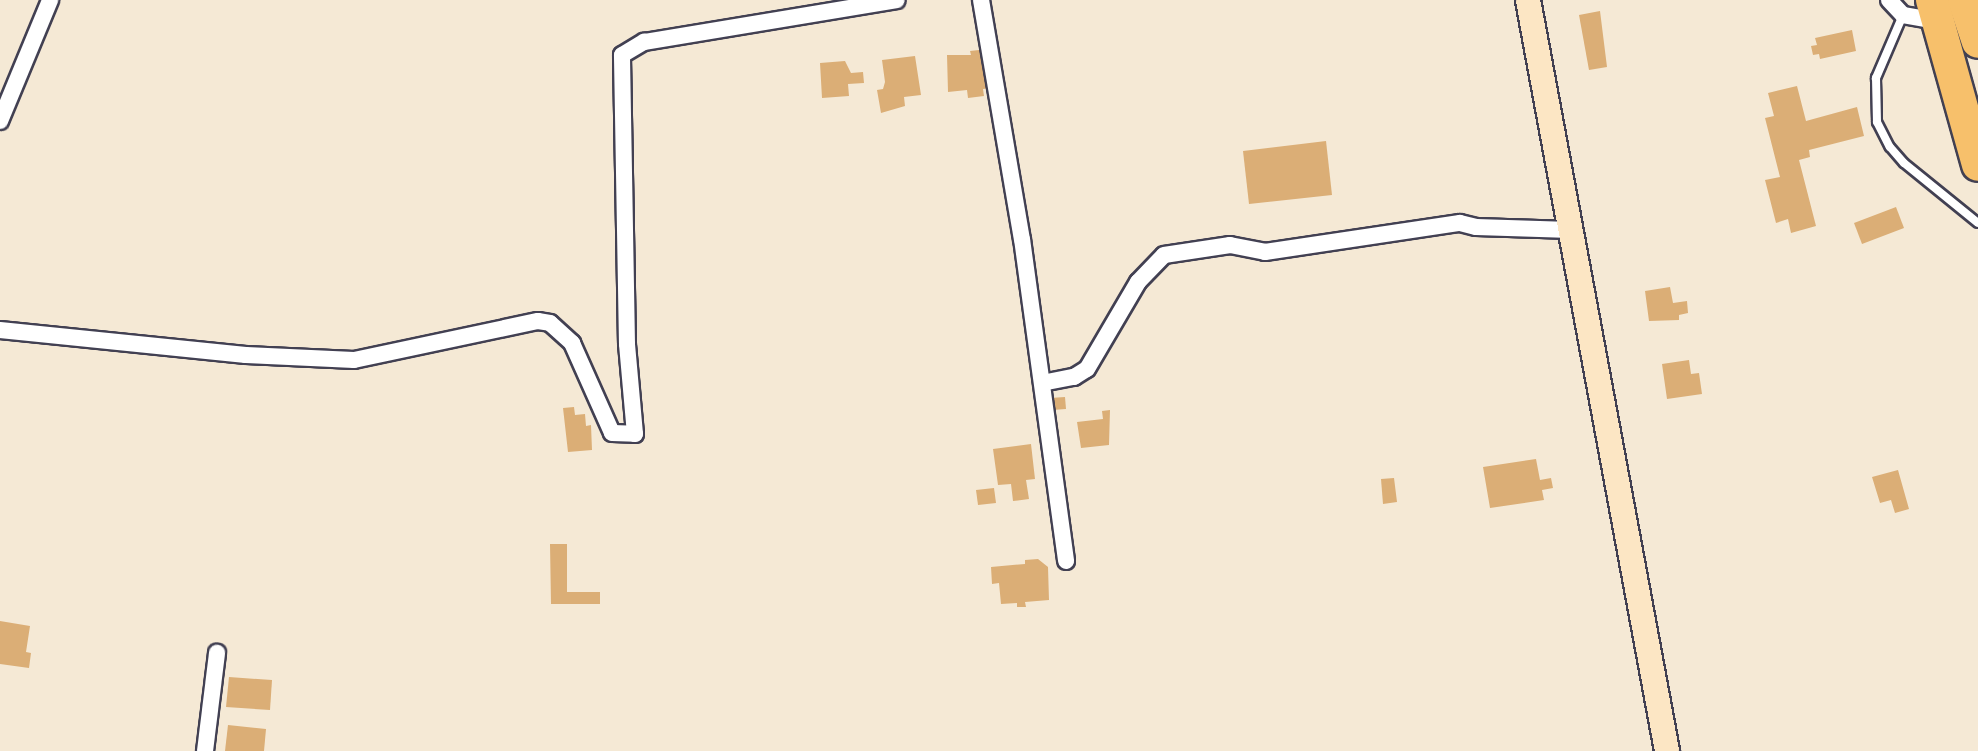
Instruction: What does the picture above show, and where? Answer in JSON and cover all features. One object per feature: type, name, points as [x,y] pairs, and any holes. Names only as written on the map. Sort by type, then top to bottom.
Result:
[{"type":"highway","points":[[1964,0],[1978,42]]},
{"type":"highway","points":[[1935,10],[1978,165]]},
{"type":"street","points":[[0,121],[50,0]]},
{"type":"street","points":[[0,330],[246,355],[354,360],[532,322],[550,323],[572,343],[612,433],[635,434],[627,344],[622,55],[644,42],[897,0]]},
{"type":"street","points":[[981,0],[1022,239],[1066,561]]},
{"type":"street","points":[[1528,0],[1667,751]]},
{"type":"street","points":[[1889,0],[1903,15],[1935,10]]},
{"type":"street","points":[[1042,383],[1074,377],[1087,369],[1138,282],[1164,255],[1230,245],[1265,252],[1460,223],[1476,227],[1571,230]]},
{"type":"street","points":[[205,751],[217,653]]},
{"type":"lane","points":[[1903,15],[1876,78],[1873,93],[1877,122],[1890,147],[1904,163],[1978,223]]},
{"type":"building","points":[[1600,11],[1607,67],[1589,70],[1579,15]]},
{"type":"building","points":[[1852,30],[1856,51],[1820,59],[1819,54],[1813,55],[1811,46],[1817,45],[1815,38]]},
{"type":"building","points":[[988,49],[992,88],[983,89],[984,96],[968,98],[967,90],[948,92],[947,55],[971,55],[970,51]]},
{"type":"building","points":[[915,56],[921,95],[904,97],[905,106],[881,113],[877,90],[883,89],[885,82],[882,60]]},
{"type":"building","points":[[845,61],[851,73],[863,72],[864,83],[848,84],[849,96],[822,98],[820,63]]},
{"type":"building","points":[[1797,86],[1806,121],[1857,107],[1864,136],[1809,150],[1810,157],[1799,160],[1816,226],[1791,233],[1788,219],[1776,223],[1765,180],[1780,177],[1765,118],[1774,116],[1768,93]]},
{"type":"building","points":[[1326,141],[1332,195],[1249,204],[1243,151]]},
{"type":"building","points":[[1896,207],[1904,228],[1862,244],[1854,223]]},
{"type":"building","points":[[1670,287],[1673,303],[1687,301],[1688,313],[1679,315],[1679,320],[1649,321],[1645,291]]},
{"type":"building","points":[[1689,360],[1691,374],[1699,373],[1702,394],[1667,399],[1662,364]]},
{"type":"building","points":[[1065,397],[1066,409],[1052,410],[1050,398]]},
{"type":"building","points":[[574,407],[575,415],[585,414],[586,426],[591,425],[592,450],[568,452],[563,408]]},
{"type":"building","points":[[1110,410],[1109,445],[1081,448],[1077,422],[1103,419],[1102,411]]},
{"type":"building","points":[[1031,444],[1035,479],[1026,480],[1029,499],[1013,501],[1011,484],[998,485],[993,449]]},
{"type":"building","points":[[1536,459],[1540,480],[1551,478],[1553,488],[1542,490],[1544,500],[1490,508],[1483,467]]},
{"type":"building","points":[[1898,470],[1909,509],[1895,513],[1891,500],[1880,503],[1872,477]]},
{"type":"building","points":[[1394,478],[1397,502],[1383,504],[1381,479]]},
{"type":"building","points":[[994,488],[996,503],[978,505],[976,490]]},
{"type":"building","points":[[550,544],[567,544],[567,592],[600,592],[600,604],[551,604]]},
{"type":"building","points":[[1038,559],[1048,567],[1049,600],[1025,602],[1026,607],[1017,607],[1017,603],[1001,604],[999,583],[992,584],[991,567],[1025,564],[1025,560]]},
{"type":"building","points":[[0,621],[30,626],[26,652],[31,653],[29,668],[0,664]]},
{"type":"building","points":[[229,677],[272,680],[270,710],[226,707]]},
{"type":"building","points":[[228,725],[266,729],[264,751],[225,751]]}]
